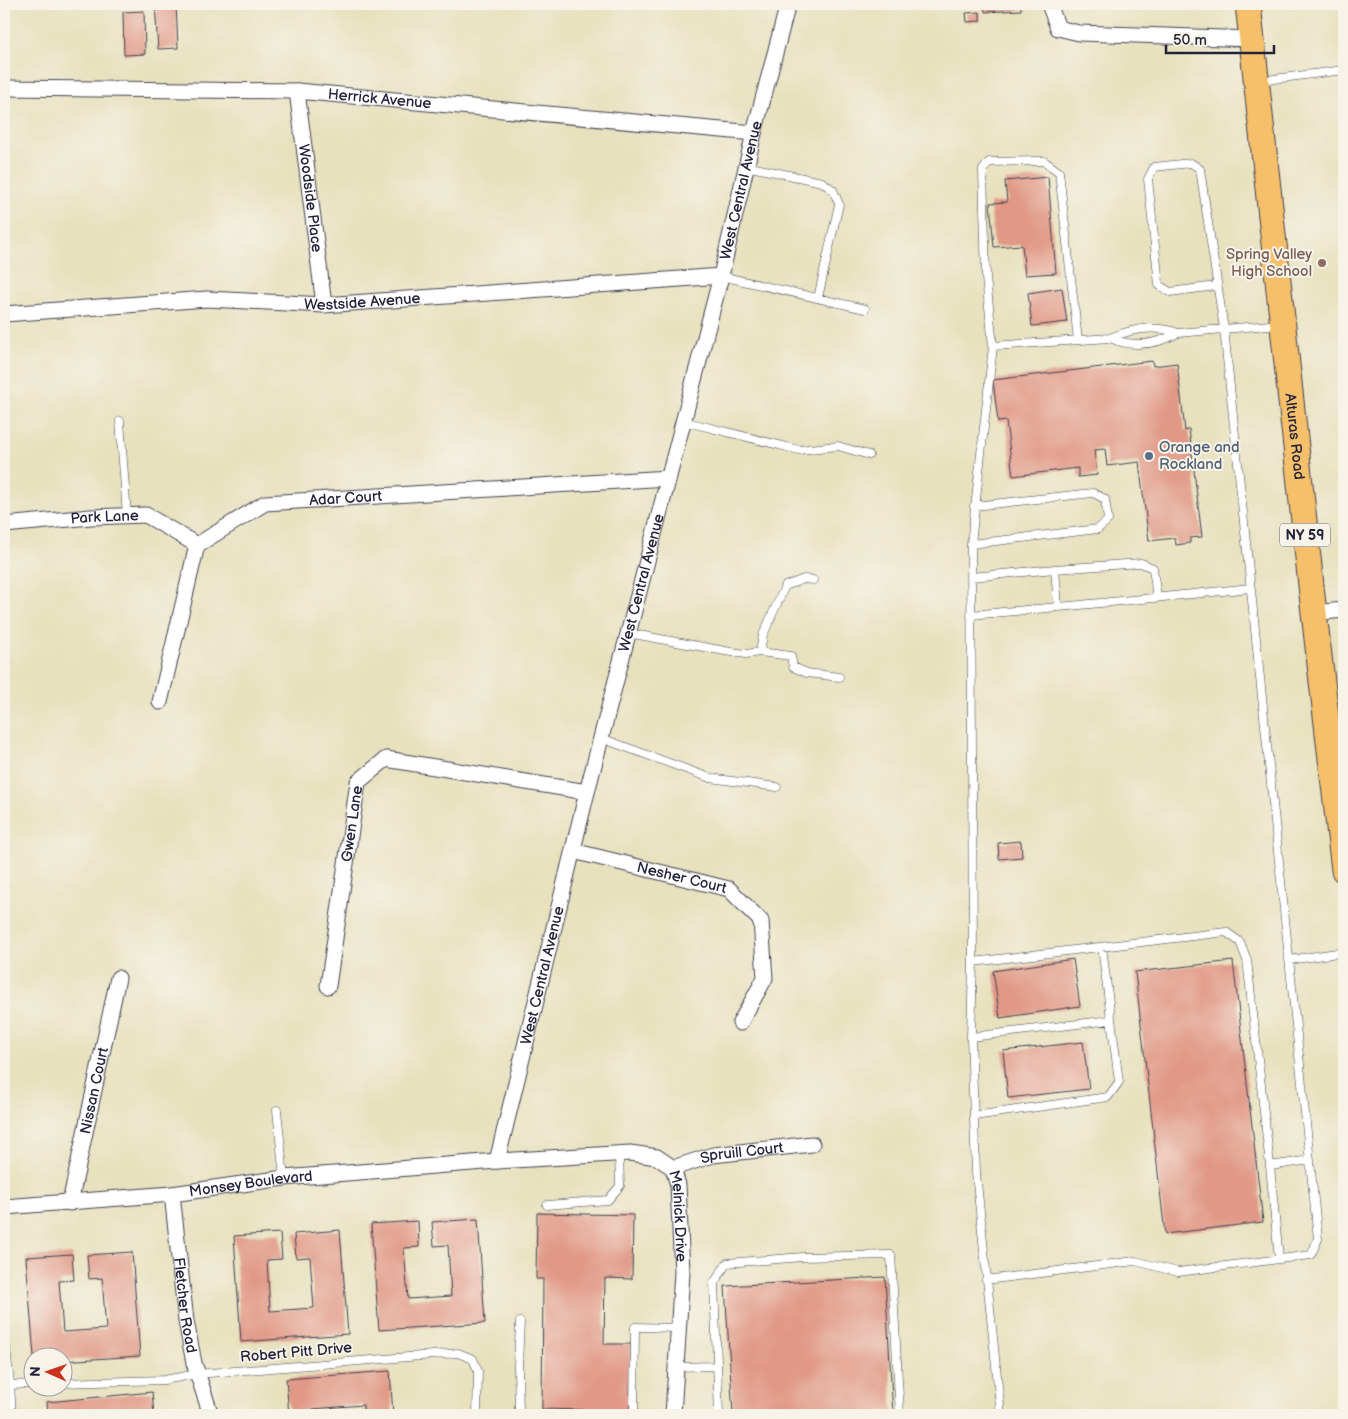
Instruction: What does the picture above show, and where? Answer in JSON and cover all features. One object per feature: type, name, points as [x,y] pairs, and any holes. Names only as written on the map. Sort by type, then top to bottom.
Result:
[{"type":"main road","name":"Alturas Road","points":[[1248,4],[1314,613],[1333,744],[1344,857]]},
{"type":"street","name":"West Central Avenue","points":[[497,1161],[587,792],[721,276],[746,166],[788,4]]},
{"type":"street","points":[[1049,4],[1058,28],[1079,33],[1252,38]]},
{"type":"street","name":"Herrick Avenue","points":[[4,88],[296,91],[754,134]]},
{"type":"street","name":"Woodside Place","points":[[296,91],[324,305]]},
{"type":"street","name":"Westside Avenue","points":[[4,314],[207,299],[324,305],[721,276]]},
{"type":"street","name":"Adar Court","points":[[197,545],[265,503],[668,478]]},
{"type":"street","name":"Park Lane","points":[[4,525],[146,515],[197,545]]},
{"type":"street","points":[[160,702],[197,545]]},
{"type":"street","points":[[1314,613],[1344,610]]},
{"type":"street","name":"Gwen Lane","points":[[328,986],[358,782],[386,759],[587,792]]},
{"type":"street","name":"Nesher Court","points":[[573,851],[729,889],[761,921],[765,978],[740,1023]]},
{"type":"street","name":"Nissan Court","points":[[70,1203],[118,978]]},
{"type":"street","name":"Spruill Court","points":[[673,1168],[714,1154],[812,1144]]},
{"type":"street","name":"Melnick Drive","points":[[497,1161],[618,1154],[658,1156],[673,1168],[678,1185],[682,1272],[673,1415]]},
{"type":"street","name":"Monsey Boulevard","points":[[4,1207],[172,1194],[284,1178],[497,1161]]},
{"type":"street","name":"Fletcher Road","points":[[172,1194],[186,1321],[197,1374],[211,1415]]},
{"type":"lane","points":[[1256,82],[1344,70]]},
{"type":"lane","points":[[1001,1415],[976,1173],[971,1037],[973,962],[971,544],[993,346],[986,278],[983,170],[989,162],[1044,161],[1059,172],[1078,340]]},
{"type":"lane","points":[[986,1280],[1135,1261],[1178,1272],[1311,1255],[1318,1239],[1224,329],[1216,286],[1200,168],[1191,163],[1154,167],[1148,179],[1159,285],[1170,292],[1216,286]]},
{"type":"lane","points":[[746,166],[822,182],[833,190],[838,204],[818,298]]},
{"type":"lane","points":[[721,276],[865,309]]},
{"type":"lane","points":[[1110,338],[1125,345],[1163,341],[1178,333],[1282,324]]},
{"type":"lane","points":[[993,346],[1110,338],[1124,332],[1163,328],[1178,333]]},
{"type":"lane","points":[[120,421],[127,516]]},
{"type":"lane","points":[[683,421],[799,450],[838,446],[869,455]]},
{"type":"lane","points":[[971,544],[1098,529],[1108,520],[1105,499],[1093,494],[974,506]]},
{"type":"lane","points":[[971,577],[1141,563],[1153,568],[1157,598]]},
{"type":"lane","points":[[1055,569],[1058,607]]},
{"type":"lane","points":[[760,652],[762,635],[784,586],[804,579],[813,580]]},
{"type":"lane","points":[[971,615],[1250,588]]},
{"type":"lane","points":[[628,633],[725,652],[746,654],[760,652],[791,656],[793,667],[807,673],[839,677]]},
{"type":"lane","points":[[601,738],[710,778],[776,787]]},
{"type":"lane","points":[[973,962],[1226,932],[1240,942],[1247,960],[1279,1259]]},
{"type":"lane","points":[[974,1116],[1108,1096],[1119,1082],[1102,947]]},
{"type":"lane","points":[[1289,960],[1344,952]]},
{"type":"lane","points":[[971,1037],[1111,1020]]},
{"type":"lane","points":[[277,1110],[284,1178]]},
{"type":"lane","points":[[548,1205],[608,1200],[620,1186],[618,1154]]},
{"type":"lane","points":[[1270,1166],[1310,1160]]},
{"type":"lane","points":[[718,1415],[714,1283],[727,1263],[803,1257],[891,1254],[900,1415]]},
{"type":"lane","points":[[520,1322],[518,1364],[520,1415]]},
{"type":"lane","points":[[634,1415],[635,1327],[678,1328]]},
{"type":"lane","points":[[4,1330],[12,1415]]},
{"type":"lane","name":"Robert Pitt Drive","points":[[72,1383],[164,1380],[197,1374],[458,1353],[473,1359],[478,1371],[477,1415]]},
{"type":"lane","points":[[675,1367],[716,1366]]},
{"type":"lane","points":[[10,1385],[22,1384]]},
{"type":"building","points":[[155,4],[176,4],[178,48],[158,49]]},
{"type":"building","points":[[984,4],[1021,4],[1021,10],[985,12]]},
{"type":"building","points":[[144,11],[145,54],[124,55],[123,12]]},
{"type":"building","points":[[980,12],[980,21],[967,22],[966,13]]},
{"type":"building","points":[[1048,177],[1056,273],[1025,275],[1022,245],[994,247],[990,203],[1007,202],[1005,181]]},
{"type":"building","points":[[1062,288],[1067,322],[1032,326],[1028,293]]},
{"type":"building","name":"Orange and Rockland","points":[[1152,361],[1153,366],[1177,363],[1185,431],[1189,429],[1202,537],[1190,538],[1190,543],[1176,545],[1175,538],[1149,541],[1139,462],[1107,466],[1105,449],[1094,450],[1097,475],[1078,477],[1078,468],[1013,476],[1006,421],[998,422],[993,380]]},
{"type":"building","points":[[1021,841],[1022,857],[999,859],[998,843]]},
{"type":"building","points":[[1073,959],[1080,1006],[1000,1018],[993,971]]},
{"type":"building","points":[[1233,961],[1263,1222],[1165,1234],[1135,972]]},
{"type":"building","points":[[1083,1042],[1089,1089],[1008,1098],[1003,1051]]},
{"type":"building","points":[[537,1213],[633,1215],[632,1279],[605,1278],[604,1344],[631,1344],[630,1411],[542,1409],[543,1279],[536,1279]]},
{"type":"building","points":[[478,1219],[485,1323],[379,1330],[371,1224],[418,1221],[419,1247],[404,1248],[408,1299],[451,1296],[448,1245],[434,1246],[432,1222]]},
{"type":"building","points":[[340,1230],[348,1334],[241,1342],[234,1236],[280,1233],[282,1259],[267,1260],[270,1311],[314,1308],[310,1257],[296,1258],[294,1234]]},
{"type":"building","points":[[132,1252],[140,1356],[72,1360],[72,1346],[33,1346],[26,1257],[72,1254],[74,1280],[59,1281],[63,1332],[106,1329],[102,1278],[89,1279],[87,1255]]},
{"type":"building","points":[[885,1277],[893,1415],[733,1415],[725,1286]]},
{"type":"building","points":[[390,1371],[393,1415],[364,1415],[363,1405],[313,1409],[313,1415],[289,1415],[286,1379]]},
{"type":"building","points":[[152,1392],[154,1415],[48,1415],[47,1402]]},
{"type":"place","name":"Spring Valley High School","points":[[1322,263]]},
{"type":"place","name":"Orange and Rockland","points":[[1149,456]]}]
